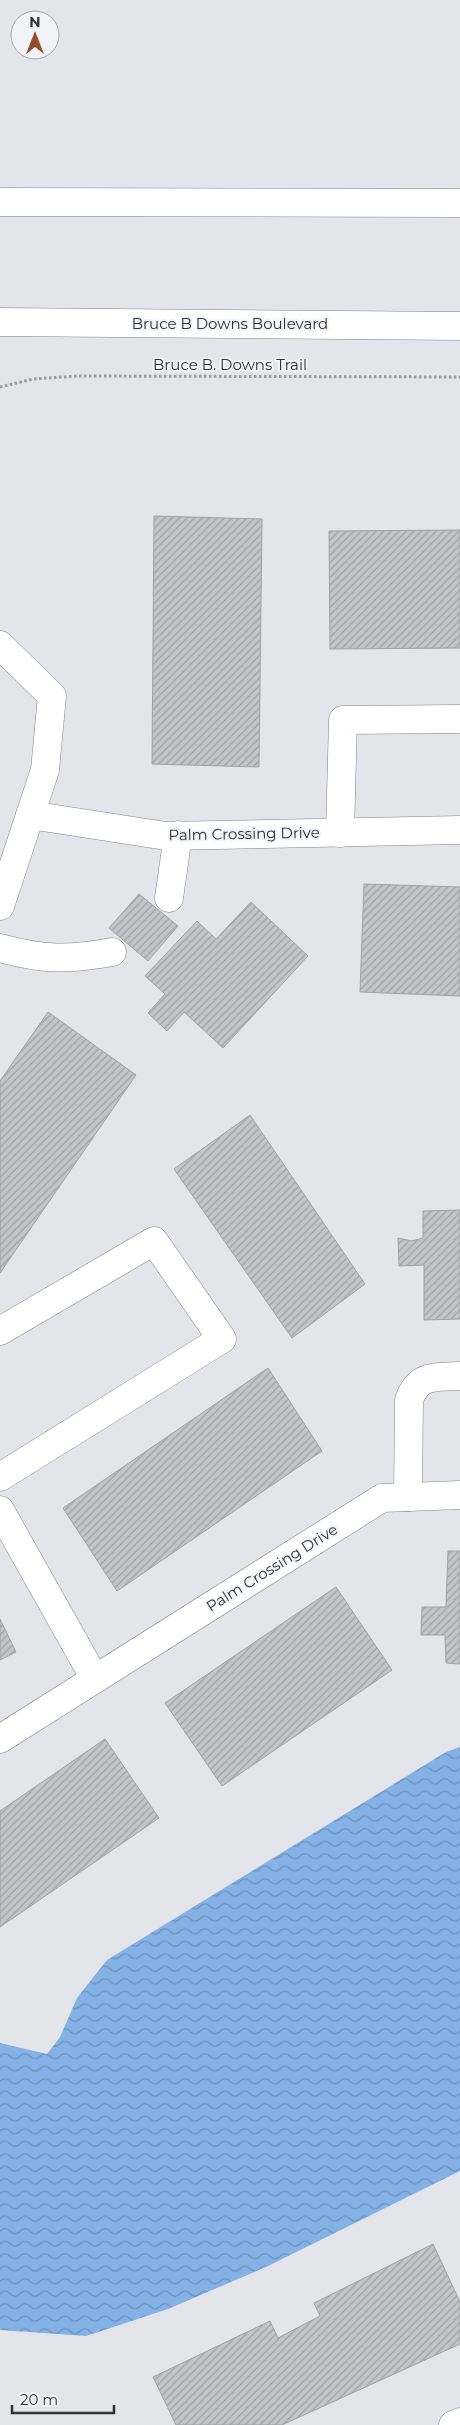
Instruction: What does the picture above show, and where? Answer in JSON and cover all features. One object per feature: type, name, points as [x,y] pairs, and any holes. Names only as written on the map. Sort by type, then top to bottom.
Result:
[{"type":"street","points":[[0,202],[460,203]]},
{"type":"street","name":"Bruce B Downs Boulevard","points":[[0,322],[460,326]]},
{"type":"street","points":[[0,645],[52,696],[45,770],[0,906]]},
{"type":"street","points":[[340,832],[343,720],[460,719]]},
{"type":"street","name":"Palm Crossing Drive","points":[[30,815],[166,836],[460,830]]},
{"type":"street","points":[[169,898],[178,835]]},
{"type":"street","points":[[0,948],[51,959],[76,959],[112,952]]},
{"type":"street","points":[[0,1331],[154,1241],[222,1339],[0,1477]]},
{"type":"street","points":[[408,1497],[409,1400],[414,1388],[425,1378],[460,1376]]},
{"type":"street","name":"Palm Crossing Drive","points":[[0,1739],[382,1498],[460,1495]]},
{"type":"street","points":[[0,1510],[95,1679]]},
{"type":"street","points":[[454,2425],[460,2422]]},
{"type":"path","name":"Bruce B. Downs Trail","points":[[0,386],[33,379],[77,376],[460,377]]},
{"type":"water","points":[[460,1747],[460,2171],[268,2266],[168,2309],[86,2336],[0,2330],[0,2043],[47,2054],[60,2037],[77,1998],[107,1960],[446,1752]]},
{"type":"building","points":[[154,516],[262,519],[259,767],[152,764]]},
{"type":"building","points":[[460,530],[460,648],[330,649],[329,531]]},
{"type":"building","points":[[364,884],[460,887],[460,996],[360,992]]},
{"type":"building","points":[[139,894],[178,926],[148,961],[109,928]]},
{"type":"building","points":[[251,902],[308,956],[223,1048],[184,1012],[167,1031],[148,1013],[165,994],[145,976],[197,921],[216,939]]},
{"type":"building","points":[[48,1012],[136,1075],[0,1273],[0,1081]]},
{"type":"building","points":[[250,1115],[365,1284],[292,1338],[174,1169]]},
{"type":"building","points":[[460,1210],[460,1319],[424,1320],[424,1265],[399,1266],[398,1238],[412,1241],[423,1238],[423,1211]]},
{"type":"building","points":[[268,1368],[322,1451],[117,1591],[63,1508]]},
{"type":"building","points":[[448,1551],[460,1551],[460,1664],[446,1663],[445,1635],[421,1635],[422,1607],[446,1607]]},
{"type":"building","points":[[336,1587],[392,1670],[222,1786],[165,1703]]},
{"type":"building","points":[[0,1619],[16,1652],[0,1660]]},
{"type":"building","points":[[105,1739],[159,1818],[0,1927],[0,1811]]},
{"type":"building","points":[[433,2244],[460,2302],[460,2344],[282,2425],[176,2425],[153,2377],[270,2321],[278,2338],[320,2316],[314,2303]]}]
